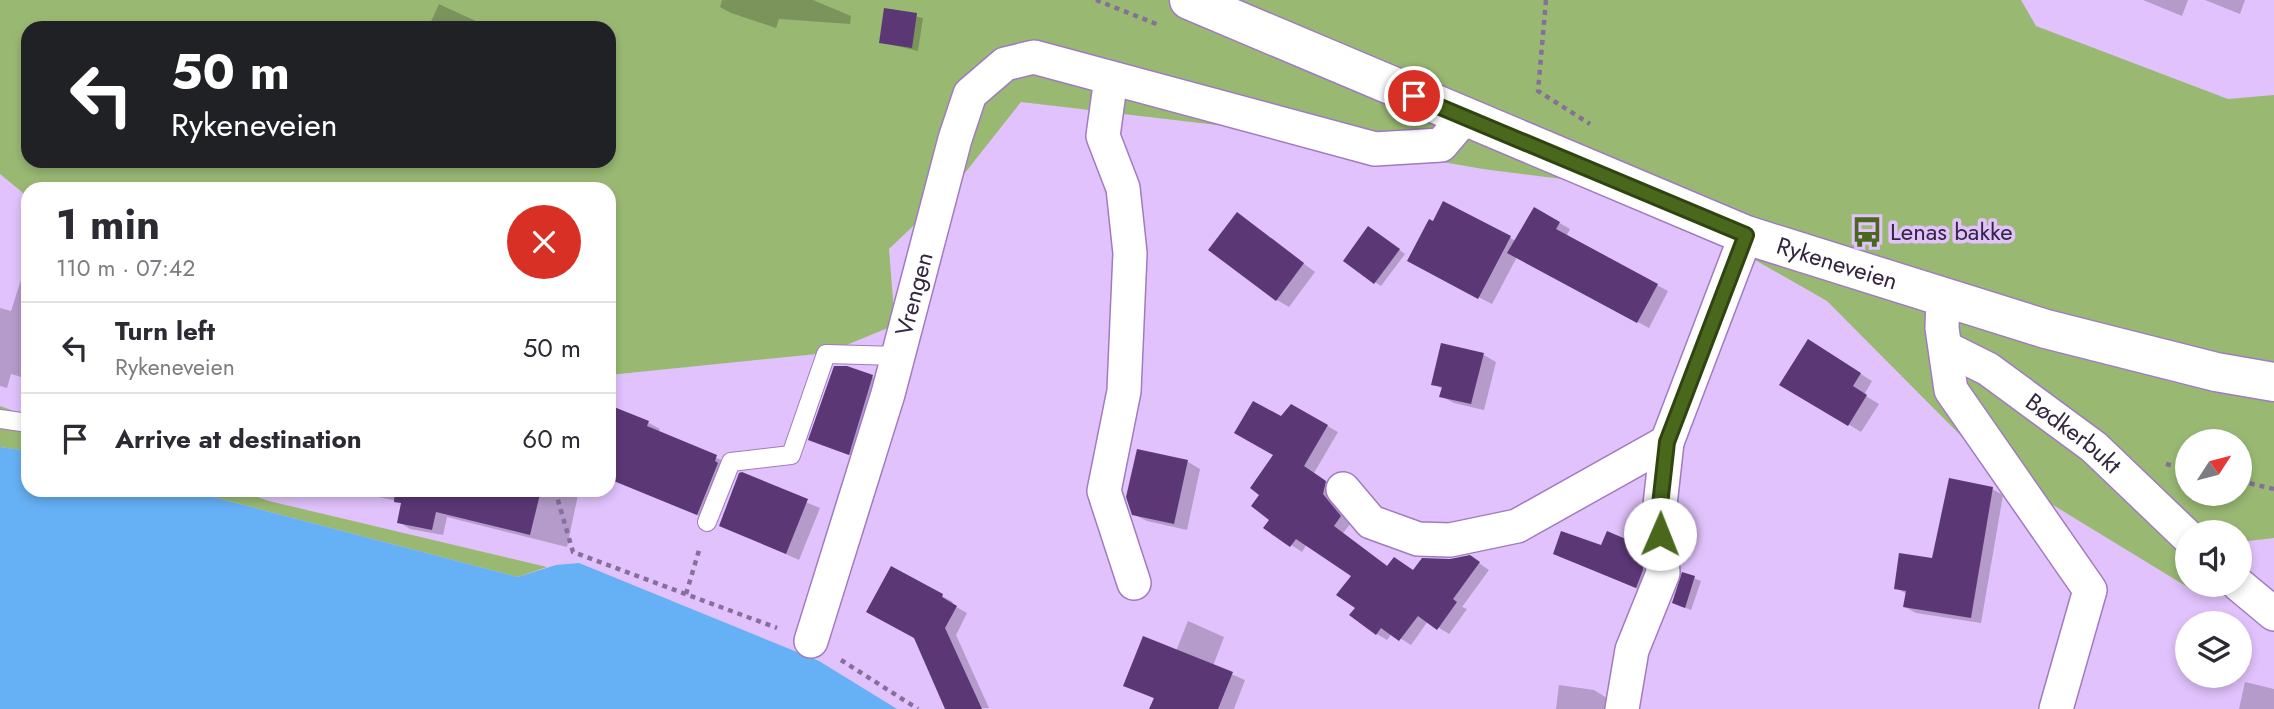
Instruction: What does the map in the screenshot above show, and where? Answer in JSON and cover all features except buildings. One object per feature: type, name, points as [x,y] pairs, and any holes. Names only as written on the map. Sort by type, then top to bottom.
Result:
[{"type":"main road","name":"Rykeneveien","points":[[1189,0],[1746,235],[2046,330],[2216,372],[2274,382]]},
{"type":"street","name":"Vrengen","points":[[811,641],[898,356],[955,139],[970,94],[1005,64],[1034,57],[1375,149],[1441,145],[1464,118]]},
{"type":"street","points":[[1111,78],[1103,136],[1124,188],[1130,253],[1124,391],[1104,491],[1134,583]]},
{"type":"street","points":[[1622,709],[1632,650],[1663,573],[1659,514],[1667,442],[1746,235]]},
{"type":"street","points":[[1943,299],[1951,390],[2090,590],[2056,709]]},
{"type":"street","name":"Bødkerbukt","points":[[1946,348],[1988,369],[2094,447],[2175,525]]},
{"type":"street","points":[[1343,489],[1371,522],[1418,539],[1450,540],[1517,526],[1667,442]]},
{"type":"street","points":[[2252,596],[2274,614]]},
{"type":"lane","points":[[707,522],[731,462],[791,455],[826,354],[898,356]]},
{"type":"lane","points":[[0,419],[21,423]]},
{"type":"path","points":[[1546,0],[1538,91],[1593,126]]},
{"type":"path","points":[[2252,484],[2274,489]]},
{"type":"path","points":[[557,497],[573,552],[811,641],[918,709]]},
{"type":"path","points":[[686,594],[707,522]]},
{"type":"green space","points":[[0,0],[2021,0],[2036,26],[2228,99],[2274,95],[2274,538],[2252,541],[2252,520],[2175,520],[2175,579],[1994,469],[1827,301],[1627,187],[1483,169],[1251,129],[1021,102],[953,188],[889,249],[895,325],[827,353],[616,374],[616,182],[21,182],[21,191],[0,174]]},
{"type":"green space","points":[[0,406],[21,414],[21,450],[0,447]]},
{"type":"green space","points":[[213,497],[258,497],[547,567],[518,577]]},
{"type":"water","points":[[0,447],[21,450],[21,497],[213,497],[518,577],[556,565],[579,563],[819,661],[897,709],[0,709]]},
{"type":"place","name":"Lenas bakke","points":[[1867,232]]},
{"type":"route","points":[[1414,96],[1746,235],[1667,442],[1659,514],[1660,534]]}]
